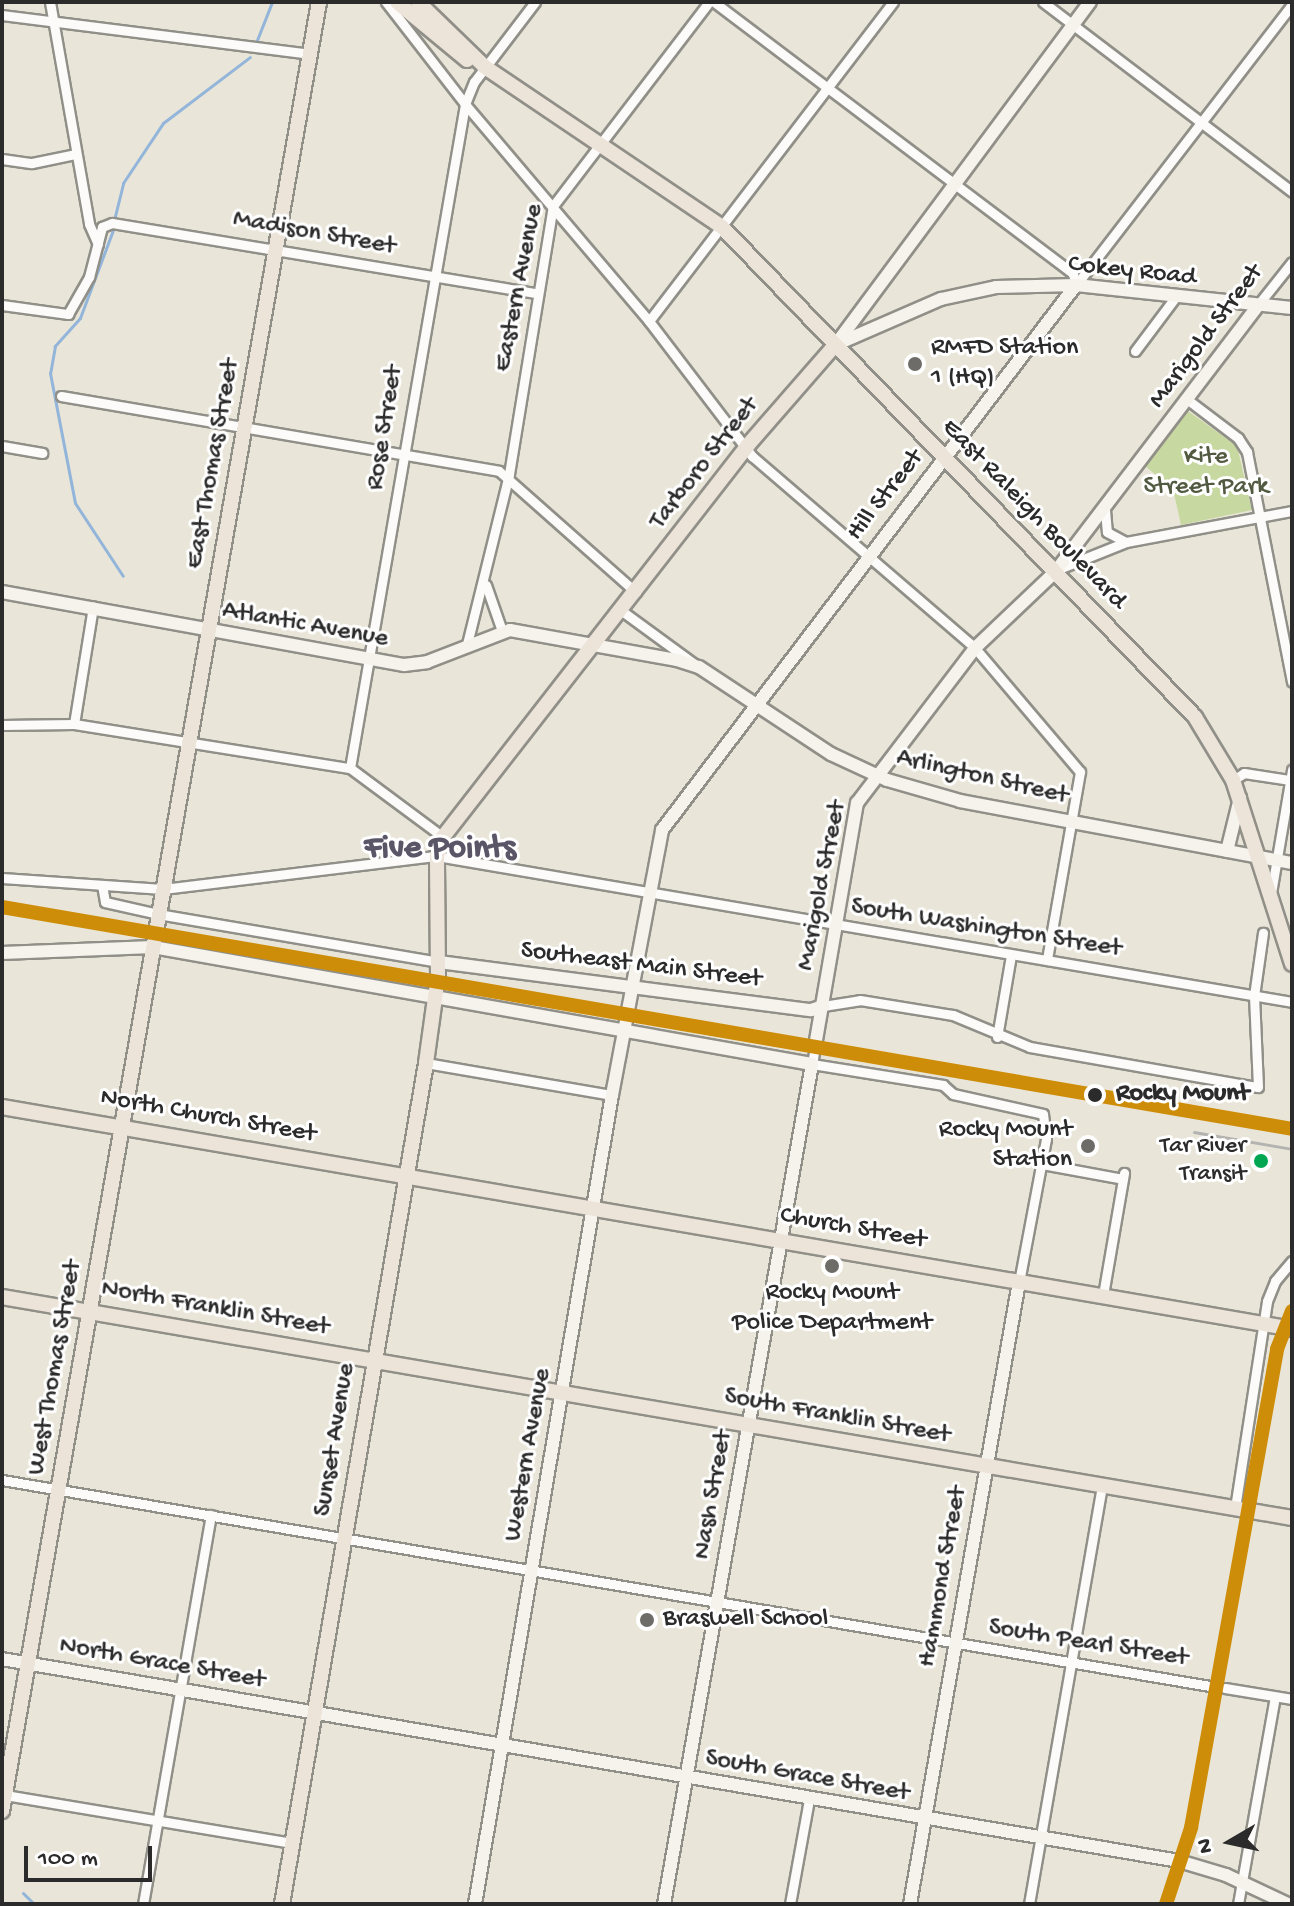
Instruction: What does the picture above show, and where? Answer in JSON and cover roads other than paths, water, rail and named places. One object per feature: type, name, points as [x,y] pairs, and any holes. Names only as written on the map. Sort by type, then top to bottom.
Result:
[{"type":"main road","name":"East Thomas Street","points":[[154,940],[191,746],[319,2]]},
{"type":"main road","name":"East Raleigh Boulevard","points":[[397,2],[444,44],[485,67],[722,227],[1195,717],[1233,780],[1291,960]]},
{"type":"main road","name":"East Raleigh Boulevard","points":[[418,2],[485,67]]},
{"type":"main road","name":"Tarboro Street","points":[[436,989],[439,962],[437,856],[443,837],[596,645],[747,446],[835,345]]},
{"type":"main road","name":"West Thomas Street","points":[[2,1811],[124,1126],[154,940]]},
{"type":"main road","name":"Sunset Avenue","points":[[282,1904],[426,1063],[436,989]]},
{"type":"main road","name":"North Church Street","points":[[2,1107],[406,1177]]},
{"type":"main road","name":"Church Street","points":[[406,1177],[1292,1329]]},
{"type":"main road","name":"North Franklin Street","points":[[2,1297],[373,1361]]},
{"type":"main road","name":"South Franklin Street","points":[[373,1361],[1292,1518]]},
{"type":"street","points":[[2,305],[58,316],[68,314],[79,297],[98,244],[76,154],[50,2]]},
{"type":"street","points":[[386,2],[465,104],[649,321],[747,446],[867,556],[975,648],[1080,772],[1047,960]]},
{"type":"street","name":"Rose Street","points":[[350,768],[465,104],[485,67],[535,2]]},
{"type":"street","points":[[711,2],[1073,274],[1076,285]]},
{"type":"street","name":"Eastern Avenue","points":[[467,644],[507,482],[553,206],[711,2]]},
{"type":"street","points":[[649,321],[893,2]]},
{"type":"street","points":[[1043,2],[1292,192]]},
{"type":"street","name":"Tarboro Street","points":[[835,345],[951,183],[1090,2]]},
{"type":"street","name":"Hill Street","points":[[625,1021],[662,830],[867,556],[1292,5]]},
{"type":"street","points":[[2,15],[309,54]]},
{"type":"street","points":[[2,159],[32,163],[76,154]]},
{"type":"street","name":"Madison Street","points":[[98,244],[102,227],[112,223],[537,293]]},
{"type":"street","name":"Marigold Street","points":[[815,1046],[857,803],[975,648],[1055,572],[1292,262]]},
{"type":"street","name":"Cokey Road","points":[[835,345],[849,344],[941,299],[979,289],[1076,285],[1174,299],[1292,308]]},
{"type":"street","points":[[1135,351],[1174,299]]},
{"type":"street","points":[[61,396],[494,470],[636,592]]},
{"type":"street","points":[[1188,400],[1244,444],[1290,654],[1292,682]]},
{"type":"street","points":[[2,446],[42,453]]},
{"type":"street","points":[[1105,506],[1107,532],[1126,542]]},
{"type":"street","points":[[1055,572],[1126,542],[1292,511]]},
{"type":"street","points":[[485,581],[502,631]]},
{"type":"street","name":"Atlantic Avenue","points":[[2,592],[368,661],[427,662],[502,631],[596,645]]},
{"type":"street","points":[[74,724],[93,607]]},
{"type":"street","points":[[622,611],[699,667]]},
{"type":"street","name":"Arlington Street","points":[[596,645],[699,667],[876,777],[960,801],[1292,863]]},
{"type":"street","points":[[2,725],[74,724],[191,746],[350,768],[443,837]]},
{"type":"street","points":[[1233,780],[1244,773],[1291,775],[1271,894]]},
{"type":"street","points":[[1227,851],[1240,798]]},
{"type":"street","name":"South Washington Street","points":[[2,878],[163,889],[437,856],[836,927],[1292,1002]]},
{"type":"street","points":[[102,885],[105,902],[158,914],[439,962]]},
{"type":"street","points":[[1254,996],[1263,933]]},
{"type":"street","points":[[2,953],[154,940],[625,1021],[812,1064]]},
{"type":"street","points":[[997,1037],[1011,955]]},
{"type":"street","name":"Southeast Main Street","points":[[439,962],[811,1010],[860,1000],[953,1015],[997,1037],[1258,1087],[1254,996]]},
{"type":"street","name":"Western Avenue","points":[[475,1904],[625,1021]]},
{"type":"street","name":"Nash Street","points":[[664,1904],[815,1046]]},
{"type":"street","points":[[426,1063],[612,1095]]},
{"type":"street","name":"Hammond Street","points":[[812,1064],[943,1085],[953,1094],[1037,1110],[1048,1124],[910,1904]]},
{"type":"street","points":[[1042,1164],[1124,1176],[1103,1295]]},
{"type":"street","points":[[1235,1508],[1270,1293],[1292,1261]]},
{"type":"street","name":"South Pearl Street","points":[[2,1480],[1210,1686]]},
{"type":"street","points":[[1029,1904],[1102,1486]]},
{"type":"street","points":[[143,1904],[211,1515]]},
{"type":"street","name":"North Grace Street","points":[[2,1659],[313,1713]]},
{"type":"street","points":[[1225,1688],[1292,1699]]},
{"type":"street","points":[[1238,1904],[1275,1697]]},
{"type":"street","name":"South Grace Street","points":[[313,1713],[1179,1861],[1242,1882],[1288,1904]]},
{"type":"street","points":[[5,1795],[292,1843]]},
{"type":"street","points":[[790,1904],[809,1799]]},
{"type":"waterway","points":[[257,40],[272,2]]},
{"type":"waterway","points":[[115,216],[123,183],[163,123],[250,57]]},
{"type":"waterway","points":[[113,230],[80,318],[55,346],[50,373],[75,503],[123,576]]},
{"type":"waterway","points":[[23,1893],[34,1904]]},
{"type":"railway","points":[[1194,1132],[1292,1149]]},
{"type":"railway","points":[[1166,1904],[1191,1828],[1277,1349],[1292,1311]]},
{"type":"place","name":"RMFD Station 1 (HQ)","points":[[915,364]]},
{"type":"place","name":"Rocky Mount","points":[[1095,1095]]},
{"type":"place","name":"Rocky Mount Station","points":[[1088,1146]]},
{"type":"place","name":"Tar River Transit","points":[[1261,1161]]},
{"type":"place","name":"Rocky Mount Police Department","points":[[832,1266]]},
{"type":"place","name":"Braswell School","points":[[647,1620]]},
{"type":"district","name":"Five Points","points":[[440,851]]},
{"type":"park label","name":"Kite Street Park","points":[[1206,473]]}]
